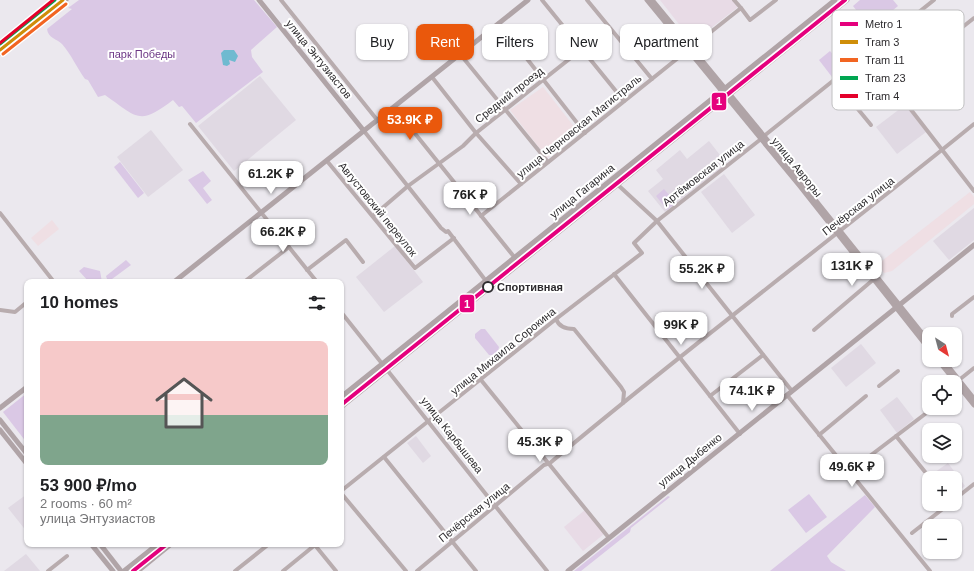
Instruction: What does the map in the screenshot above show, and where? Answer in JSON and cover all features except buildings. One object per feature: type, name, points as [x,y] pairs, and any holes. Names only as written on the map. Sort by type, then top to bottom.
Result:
[{"type":"main road","points":[[0,46],[58,0]]},
{"type":"main road","points":[[0,53],[66,0]]},
{"type":"main road","name":"улица Энтузиастов","points":[[259,0],[364,131]]},
{"type":"main road","points":[[474,43],[528,0]]},
{"type":"main road","name":"улица Авроры","points":[[647,0],[668,24]]},
{"type":"main road","name":"улица Авроры","points":[[652,0],[671,24]]},
{"type":"main road","name":"улица Гагарина","points":[[344,395],[835,0]]},
{"type":"main road","name":"улица Гагарина","points":[[834,10],[847,0]]},
{"type":"main road","name":"улица Гагарина","points":[[344,405],[832,12]]},
{"type":"main road","points":[[178,279],[262,214],[453,60]]},
{"type":"main road","name":"улица Авроры","points":[[699,60],[765,136],[898,306],[922,339]]},
{"type":"main road","name":"улица Авроры","points":[[839,232],[874,279],[922,334]]},
{"type":"main road","name":"улица Дыбенко","points":[[568,571],[974,245]]},
{"type":"main road","points":[[515,258],[520,264]]},
{"type":"main road","points":[[949,367],[955,375]]},
{"type":"main road","points":[[371,373],[375,379]]},
{"type":"main road","points":[[962,384],[974,399]]},
{"type":"main road","points":[[0,408],[24,389]]},
{"type":"main road","points":[[962,394],[974,405]]},
{"type":"main road","points":[[1,422],[24,451]]},
{"type":"main road","points":[[0,430],[24,461]]},
{"type":"main road","points":[[20,456],[24,454]]},
{"type":"main road","points":[[93,547],[113,571]]},
{"type":"main road","points":[[103,547],[123,571],[154,547]]},
{"type":"main road","points":[[138,571],[167,547]]},
{"type":"main road","points":[[140,559],[145,565]]},
{"type":"street","name":"улица Энтузиастов","points":[[281,0],[378,121]]},
{"type":"street","points":[[542,0],[562,24]]},
{"type":"street","points":[[587,0],[652,80]]},
{"type":"street","points":[[734,0],[750,20],[776,0]]},
{"type":"street","name":"Артёмовская улица","points":[[922,10],[934,0]]},
{"type":"street","name":"улица Черновская Магистраль","points":[[712,31],[741,8]]},
{"type":"street","points":[[964,26],[974,18]]},
{"type":"street","points":[[499,23],[585,133]]},
{"type":"street","points":[[465,60],[548,162]]},
{"type":"street","name":"Средний проезд","points":[[373,216],[408,186],[463,146],[505,109],[569,60]]},
{"type":"street","points":[[591,60],[624,101]]},
{"type":"street","name":"улица Черновская Магистраль","points":[[481,216],[677,60]]},
{"type":"street","points":[[432,77],[476,133],[520,184]]},
{"type":"street","name":"Артёмовская улица","points":[[657,221],[832,82]]},
{"type":"street","points":[[859,110],[871,125]]},
{"type":"street","points":[[911,110],[974,191]]},
{"type":"street","points":[[389,112],[408,127],[439,163],[515,258]]},
{"type":"street","points":[[190,124],[314,279]]},
{"type":"street","name":"Печёрская улица","points":[[417,571],[544,465],[550,463],[679,357],[733,316],[974,124]]},
{"type":"street","points":[[364,131],[441,228],[446,232],[448,231],[454,238],[486,281]]},
{"type":"street","name":"Августовский переулок","points":[[327,161],[415,268],[454,238]]},
{"type":"street","points":[[618,185],[657,221],[792,391]]},
{"type":"street","points":[[0,213],[52,279]]},
{"type":"street","name":"улица Михаила Сорокина","points":[[344,490],[556,319],[642,253],[634,242],[657,221]]},
{"type":"street","points":[[307,270],[346,240],[363,262]]},
{"type":"street","points":[[248,279],[289,247]]},
{"type":"street","points":[[614,274],[740,434]]},
{"type":"street","points":[[814,330],[874,279]]},
{"type":"street","points":[[952,316],[952,314],[974,297]]},
{"type":"street","points":[[0,310],[14,312],[24,304]]},
{"type":"street","name":"улица Карбышева","points":[[344,316],[547,571]]},
{"type":"street","points":[[556,319],[561,326],[574,329],[621,387],[624,392],[623,403]]},
{"type":"street","points":[[710,396],[763,355]]},
{"type":"street","points":[[962,378],[974,368]]},
{"type":"street","points":[[879,386],[898,371]]},
{"type":"street","points":[[481,380],[550,463],[609,538]]},
{"type":"street","points":[[787,395],[930,571]]},
{"type":"street","points":[[819,435],[866,396]]},
{"type":"street","points":[[858,465],[924,415]]},
{"type":"street","points":[[896,436],[924,471]]},
{"type":"street","points":[[384,457],[451,542],[476,571]]},
{"type":"street","points":[[962,493],[974,484]]},
{"type":"street","points":[[344,496],[406,571]]},
{"type":"street","points":[[912,533],[940,511]]},
{"type":"street","points":[[234,571],[265,547]]},
{"type":"street","points":[[283,571],[312,547]]},
{"type":"street","points":[[316,547],[336,571]]},
{"type":"street","points":[[48,571],[67,556]]},
{"type":"shaded area","points":[[660,0],[732,0],[738,7],[712,27],[712,24],[679,24]]},
{"type":"shaded area","points":[[260,76],[296,120],[234,171],[198,126]]},
{"type":"shaded area","points":[[543,87],[579,133],[547,158],[510,110]]},
{"type":"shaded area","points":[[898,110],[909,110],[926,132],[897,154],[876,127]]},
{"type":"shaded area","points":[[151,130],[183,170],[148,197],[117,157]]},
{"type":"shaded area","points":[[709,141],[727,164],[665,212],[648,191],[663,179],[656,170],[680,150],[687,159]]},
{"type":"shaded area","points":[[724,174],[755,215],[732,233],[701,192]]},
{"type":"shaded area","points":[[970,192],[974,197],[974,204],[892,271],[884,273],[878,264]]},
{"type":"shaded area","points":[[974,208],[974,240],[949,260],[933,241]]},
{"type":"shaded area","points":[[52,220],[59,229],[38,246],[31,238]]},
{"type":"shaded area","points":[[395,246],[423,282],[384,312],[356,277]]},
{"type":"shaded area","points":[[861,344],[876,363],[846,387],[831,368]]},
{"type":"shaded area","points":[[897,397],[914,419],[897,433],[880,410]]},
{"type":"shaded area","points":[[416,436],[431,456],[423,463],[407,443]]},
{"type":"shaded area","points":[[948,463],[954,471],[937,471]]},
{"type":"shaded area","points":[[24,496],[24,528],[8,508]]},
{"type":"shaded area","points":[[585,510],[604,534],[583,551],[564,527]]},
{"type":"shaded area","points":[[26,554],[40,571],[4,571]]},
{"type":"green space","name":"парк Победы","points":[[79,0],[254,0],[277,27],[251,50],[252,57],[263,72],[196,123],[182,106],[179,107],[173,100],[153,113],[145,116],[139,116],[132,114],[105,95],[98,97],[88,80],[85,79],[62,44],[49,34],[47,29],[72,9],[68,8]]},
{"type":"green space","points":[[839,0],[844,0],[737,85],[736,83]]},
{"type":"green space","points":[[860,0],[893,0],[898,6],[893,10],[856,10],[853,6]]},
{"type":"green space","points":[[830,51],[832,53],[832,77],[819,60]]},
{"type":"green space","points":[[713,101],[714,103],[530,251],[530,249]]},
{"type":"green space","points":[[120,162],[144,193],[138,198],[114,167]]},
{"type":"green space","points":[[203,171],[211,181],[203,188],[212,200],[207,204],[188,180]]},
{"type":"green space","points":[[664,189],[676,203],[667,210],[656,196]]},
{"type":"green space","points":[[126,260],[131,265],[112,279],[107,279],[106,276]]},
{"type":"green space","points":[[509,265],[511,267],[389,363],[389,361]]},
{"type":"green space","points":[[84,267],[100,271],[101,279],[86,279],[79,271]]},
{"type":"green space","points":[[481,329],[485,329],[499,347],[498,351],[493,355],[489,355],[475,338],[475,334]]},
{"type":"green space","points":[[24,395],[24,439],[3,412]]},
{"type":"green space","points":[[809,494],[827,517],[806,533],[788,510]]},
{"type":"green space","points":[[865,495],[875,507],[827,556],[831,562],[846,571],[770,571]]},
{"type":"green space","points":[[668,496],[670,497],[631,528],[630,532],[581,571],[574,571]]},
{"type":"water","points":[[224,50],[234,50],[238,56],[235,62],[229,60],[230,64],[227,66],[223,65],[221,53]]},
{"type":"metro line","name":"1","points":[[833,10],[845,0]]},
{"type":"metro line","name":"1","points":[[344,403],[832,10]]},
{"type":"metro line","name":"1","points":[[133,571],[163,547]]},
{"type":"tram line","name":"4","points":[[0,43],[53,0]]},
{"type":"tram line","name":"23","points":[[0,44],[55,0]]},
{"type":"tram line","name":"3","points":[[0,50],[63,0]]},
{"type":"tram line","name":"11","points":[[3,54],[66,4]]},
{"type":"place","name":"Спортивная","points":[[488,287]]}]
